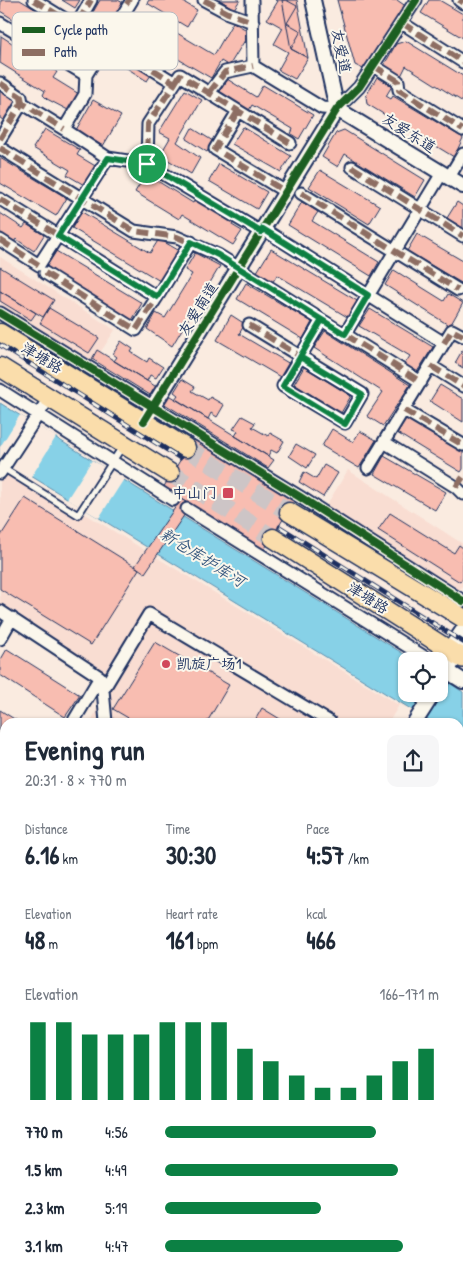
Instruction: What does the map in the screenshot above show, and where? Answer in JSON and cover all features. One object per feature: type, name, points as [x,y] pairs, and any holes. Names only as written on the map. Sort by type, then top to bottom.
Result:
[{"type":"main road","name":"津塘路","points":[[0,332],[148,414],[186,448]]},
{"type":"main road","name":"津塘路","points":[[0,367],[170,473]]},
{"type":"main road","points":[[290,512],[463,618]]},
{"type":"main road","name":"津塘路","points":[[273,538],[458,652]]},
{"type":"street","points":[[34,0],[53,12]]},
{"type":"street","points":[[84,12],[91,0]]},
{"type":"street","points":[[204,0],[228,13],[253,22]]},
{"type":"street","points":[[252,0],[253,66]]},
{"type":"street","name":"友爱道","points":[[313,0],[337,109]]},
{"type":"street","points":[[209,93],[225,72],[253,66],[322,108],[337,109],[359,87],[416,0]]},
{"type":"street","points":[[459,0],[463,3]]},
{"type":"street","points":[[123,12],[129,1]]},
{"type":"street","points":[[0,23],[12,30]]},
{"type":"street","points":[[402,23],[463,62]]},
{"type":"street","points":[[374,66],[398,81],[399,90],[463,130]]},
{"type":"street","points":[[78,70],[86,75]]},
{"type":"street","points":[[64,129],[85,94],[86,75],[89,70]]},
{"type":"street","points":[[154,70],[175,83]]},
{"type":"street","points":[[147,164],[148,124],[180,75],[290,143]]},
{"type":"street","points":[[0,84],[21,97],[22,103],[0,139]]},
{"type":"street","points":[[22,103],[108,158],[147,164],[262,230],[444,342]]},
{"type":"street","name":"友爱东道","points":[[337,109],[463,186]]},
{"type":"street","name":"友爱南道","points":[[148,414],[337,109]]},
{"type":"street","points":[[238,111],[215,149],[286,192]]},
{"type":"street","points":[[0,148],[134,232],[147,235],[163,234],[191,242],[239,268],[421,382]]},
{"type":"street","points":[[345,334],[419,210],[463,154]]},
{"type":"street","points":[[0,240],[39,265],[108,158]]},
{"type":"street","points":[[352,167],[463,236]]},
{"type":"street","points":[[301,192],[458,290]]},
{"type":"street","points":[[0,199],[157,297]]},
{"type":"street","points":[[45,273],[136,330],[191,242]]},
{"type":"street","points":[[0,313],[148,414],[463,601]]},
{"type":"street","points":[[249,326],[300,357],[362,394],[345,424],[283,386],[300,357],[322,320]]},
{"type":"street","points":[[368,468],[452,330],[463,336]]},
{"type":"street","points":[[431,366],[463,386]]},
{"type":"street","points":[[0,390],[173,500]]},
{"type":"street","points":[[4,467],[49,398]]},
{"type":"street","points":[[404,410],[463,445]]},
{"type":"street","points":[[384,442],[460,490],[463,477]]},
{"type":"street","points":[[187,509],[412,652]]},
{"type":"street","points":[[0,610],[100,677],[74,718]]},
{"type":"street","points":[[106,718],[103,690],[149,614],[323,718]]},
{"type":"street","points":[[0,638],[12,618]]},
{"type":"street","points":[[448,662],[458,652],[463,630]]},
{"type":"street","points":[[448,674],[463,681]]},
{"type":"street","points":[[413,718],[420,702]]},
{"type":"street","points":[[414,718],[427,702]]},
{"type":"lane","points":[[4,467],[78,515],[123,445]]},
{"type":"shaded area","points":[[0,257],[115,330],[94,362],[0,305]]},
{"type":"shaded area","points":[[0,462],[399,705],[391,718],[93,718],[106,690],[0,618]]},
{"type":"shaded area","points":[[348,470],[463,544],[463,585],[459,591],[326,506]]},
{"type":"water","name":"新仓库护库河","points":[[0,403],[401,652],[398,652],[398,701],[0,457]]},
{"type":"water","points":[[448,682],[463,692],[463,718],[425,718],[399,702],[448,702]]},
{"type":"pier","points":[[20,415],[56,437],[30,479],[0,460],[0,447]]},
{"type":"pier","points":[[92,460],[124,479],[99,518],[67,499]]},
{"type":"building","points":[[1,0],[20,0],[40,12],[12,12],[12,18],[0,11]]},
{"type":"building","points":[[62,0],[80,0],[75,8]]},
{"type":"building","points":[[100,0],[118,0],[123,3],[118,12],[93,12]]},
{"type":"building","points":[[149,0],[180,0],[197,10],[187,27],[178,22],[178,12],[162,12],[147,3]]},
{"type":"building","points":[[220,0],[240,0],[234,9]]},
{"type":"building","points":[[275,0],[286,0],[297,6],[287,23],[301,31],[291,49],[308,58],[295,79],[278,70],[288,52],[274,44],[283,28],[267,19],[278,1]]},
{"type":"building","points":[[282,0],[297,0],[308,58],[291,49]]},
{"type":"building","points":[[337,0],[397,0],[407,7],[367,71],[355,65]]},
{"type":"building","points":[[429,0],[439,0],[463,14],[463,38],[421,13]]},
{"type":"building","points":[[233,22],[250,32],[229,66],[221,61],[211,78],[178,59],[178,34],[214,55]]},
{"type":"building","points":[[1,36],[12,43],[12,70],[54,70],[57,72],[53,78],[79,94],[68,110],[47,99],[43,95],[45,91],[0,63]]},
{"type":"building","points":[[406,41],[463,76],[463,102],[406,66],[401,76],[384,65],[396,44]]},
{"type":"building","points":[[130,70],[150,70],[153,72],[147,81]]},
{"type":"building","points":[[377,77],[392,86],[386,96],[391,99],[393,96],[463,138],[454,157],[367,104],[366,96]]},
{"type":"building","points":[[227,79],[256,97],[263,85],[313,115],[299,139],[291,134],[293,129],[252,105],[248,112],[218,95]]},
{"type":"building","points":[[0,89],[19,101],[6,122],[0,118]]},
{"type":"building","points":[[185,90],[202,100],[177,142],[200,158],[191,174],[160,155],[170,138],[159,132]]},
{"type":"building","points":[[93,100],[121,116],[103,146],[76,130]]},
{"type":"building","points":[[243,127],[291,156],[281,172],[232,144]]},
{"type":"building","points":[[192,128],[213,141],[207,152],[186,139]]},
{"type":"building","points":[[45,129],[80,150],[77,155],[97,167],[86,186],[67,175],[70,170],[33,148]]},
{"type":"building","points":[[344,130],[425,180],[415,197],[345,154],[338,167],[322,157],[336,133]]},
{"type":"building","points":[[0,158],[67,198],[56,216],[0,183]]},
{"type":"building","points":[[219,164],[267,192],[257,209],[209,181]]},
{"type":"building","points":[[320,170],[380,206],[369,224],[309,187]]},
{"type":"building","points":[[146,174],[193,203],[195,199],[234,222],[232,225],[242,231],[233,245],[182,214],[179,219],[135,192]]},
{"type":"building","points":[[302,202],[318,212],[312,221],[379,262],[371,276],[288,225]]},
{"type":"building","points":[[457,202],[463,206],[463,228],[447,218]]},
{"type":"building","points":[[82,212],[150,253],[159,239],[178,250],[160,281],[72,228]]},
{"type":"building","points":[[0,213],[23,228],[26,224],[44,235],[34,251],[16,239],[13,244],[0,236]]},
{"type":"building","points":[[417,234],[463,261],[463,284],[407,251]]},
{"type":"building","points":[[271,249],[359,302],[349,318],[277,275],[271,285],[255,275]]},
{"type":"building","points":[[56,251],[142,303],[131,322],[45,269]]},
{"type":"building","points":[[195,253],[220,266],[172,346],[147,329],[156,313],[165,318],[192,274],[185,270]]},
{"type":"building","points":[[0,267],[54,300],[43,317],[0,291]]},
{"type":"building","points":[[394,270],[444,301],[448,294],[463,303],[450,326],[385,285]]},
{"type":"building","points":[[246,283],[312,322],[303,339],[237,299]]},
{"type":"building","points":[[0,291],[36,313],[31,320],[0,301]]},
{"type":"building","points":[[49,308],[99,338],[89,353],[40,323]]},
{"type":"building","points":[[370,309],[433,347],[417,372],[404,365],[410,356],[359,326]]},
{"type":"building","points":[[231,315],[245,324],[239,334],[290,364],[282,378],[217,340]]},
{"type":"building","points":[[325,331],[410,385],[383,426],[367,416],[383,392],[314,348]]},
{"type":"building","points":[[121,341],[133,349],[131,352],[147,362],[149,358],[163,367],[156,378],[150,375],[147,381],[114,361],[117,357],[113,354]]},
{"type":"building","points":[[463,349],[463,368],[455,363]]},
{"type":"building","points":[[97,350],[274,460],[268,468],[92,359]]},
{"type":"building","points":[[304,367],[351,396],[341,413],[294,384]]},
{"type":"building","points":[[182,379],[195,387],[192,391],[208,400],[210,397],[224,405],[217,417],[211,413],[208,419],[175,399],[178,395],[174,392]]},
{"type":"building","points":[[440,385],[463,399],[463,422],[430,401]]},
{"type":"building","points":[[242,416],[255,423],[252,427],[268,436],[270,433],[284,441],[277,453],[271,450],[268,456],[235,436],[238,431],[233,429]]},
{"type":"building","points":[[407,416],[463,451],[463,469],[461,472],[397,433]]},
{"type":"building","points":[[332,429],[353,442],[360,431],[376,440],[359,468],[322,446]]},
{"type":"building","name":"中山门","points":[[194,438],[295,500],[264,550],[163,488]]},
{"type":"building","points":[[296,444],[315,455],[307,468],[289,456]]},
{"type":"building","points":[[384,456],[446,492],[435,510],[374,474]]},
{"type":"building","points":[[324,465],[338,473],[323,497],[299,482],[304,472],[316,479]]},
{"type":"building","points":[[25,498],[139,569],[91,645],[0,589],[0,537]]},
{"type":"building","points":[[181,499],[191,505],[145,573],[135,566]]},
{"type":"building","points":[[390,513],[454,553],[459,545],[463,548],[463,577],[460,582],[378,530]]},
{"type":"building","name":"凯旋广场1","points":[[155,642],[229,685],[209,718],[128,718],[113,709]]},
{"type":"building","points":[[7,649],[80,695],[65,717],[0,675],[0,661]]},
{"type":"building","points":[[262,708],[278,718],[256,718]]},
{"type":"building","points":[[0,710],[13,718],[0,718]]},
{"type":"tunnel","points":[[186,448],[289,512]]},
{"type":"tunnel","points":[[170,473],[273,538]]},
{"type":"railway","points":[[0,345],[180,458]]},
{"type":"railway","points":[[280,527],[463,642]]},
{"type":"marked path","points":[[34,0],[53,12]]},
{"type":"marked path","points":[[84,12],[91,0]]},
{"type":"marked path","points":[[126,0],[130,3]]},
{"type":"marked path","points":[[204,0],[228,13],[253,22]]},
{"type":"marked path","points":[[459,0],[463,3]]},
{"type":"marked path","points":[[402,23],[463,62]]},
{"type":"marked path","points":[[209,93],[225,72],[253,66]]},
{"type":"marked path","points":[[374,66],[398,81],[399,90],[463,130]]},
{"type":"marked path","points":[[154,70],[175,83],[148,124],[147,164],[261,232]]},
{"type":"marked path","points":[[175,83],[180,75],[290,143]]},
{"type":"marked path","points":[[0,83],[21,97],[22,103]]},
{"type":"marked path","points":[[0,139],[22,103],[64,129]]},
{"type":"marked path","points":[[238,111],[215,149],[286,192]]},
{"type":"marked path","points":[[0,148],[134,231],[177,237],[218,255],[421,382]]},
{"type":"marked path","points":[[108,158],[147,164]]},
{"type":"marked path","points":[[352,167],[463,236]]},
{"type":"marked path","points":[[301,193],[458,290]]},
{"type":"marked path","points":[[0,199],[157,297],[191,242]]},
{"type":"marked path","points":[[0,240],[39,265]]},
{"type":"marked path","points":[[45,273],[136,330],[157,297]]},
{"type":"marked path","points":[[249,325],[362,394],[345,423],[283,386],[322,320]]},
{"type":"marked path","points":[[444,343],[452,330],[463,336]]},
{"type":"marked path","points":[[431,366],[463,386]]},
{"type":"marked path","points":[[404,410],[463,445]]},
{"type":"marked path","points":[[456,487],[463,477]]},
{"type":"cycle path","points":[[144,421],[337,109],[359,87],[416,0]]},
{"type":"cycle path","points":[[0,313],[300,497],[463,601]]},
{"type":"place","name":"中山门","points":[[228,493]]},
{"type":"place","name":"凯旋广场1","points":[[166,664]]},
{"type":"route","points":[[147,164],[108,158],[58,236],[157,297],[191,242],[218,255],[322,320],[300,357],[362,394],[345,424],[283,386],[322,320],[345,334],[368,295],[263,229],[261,232],[147,164]]}]
